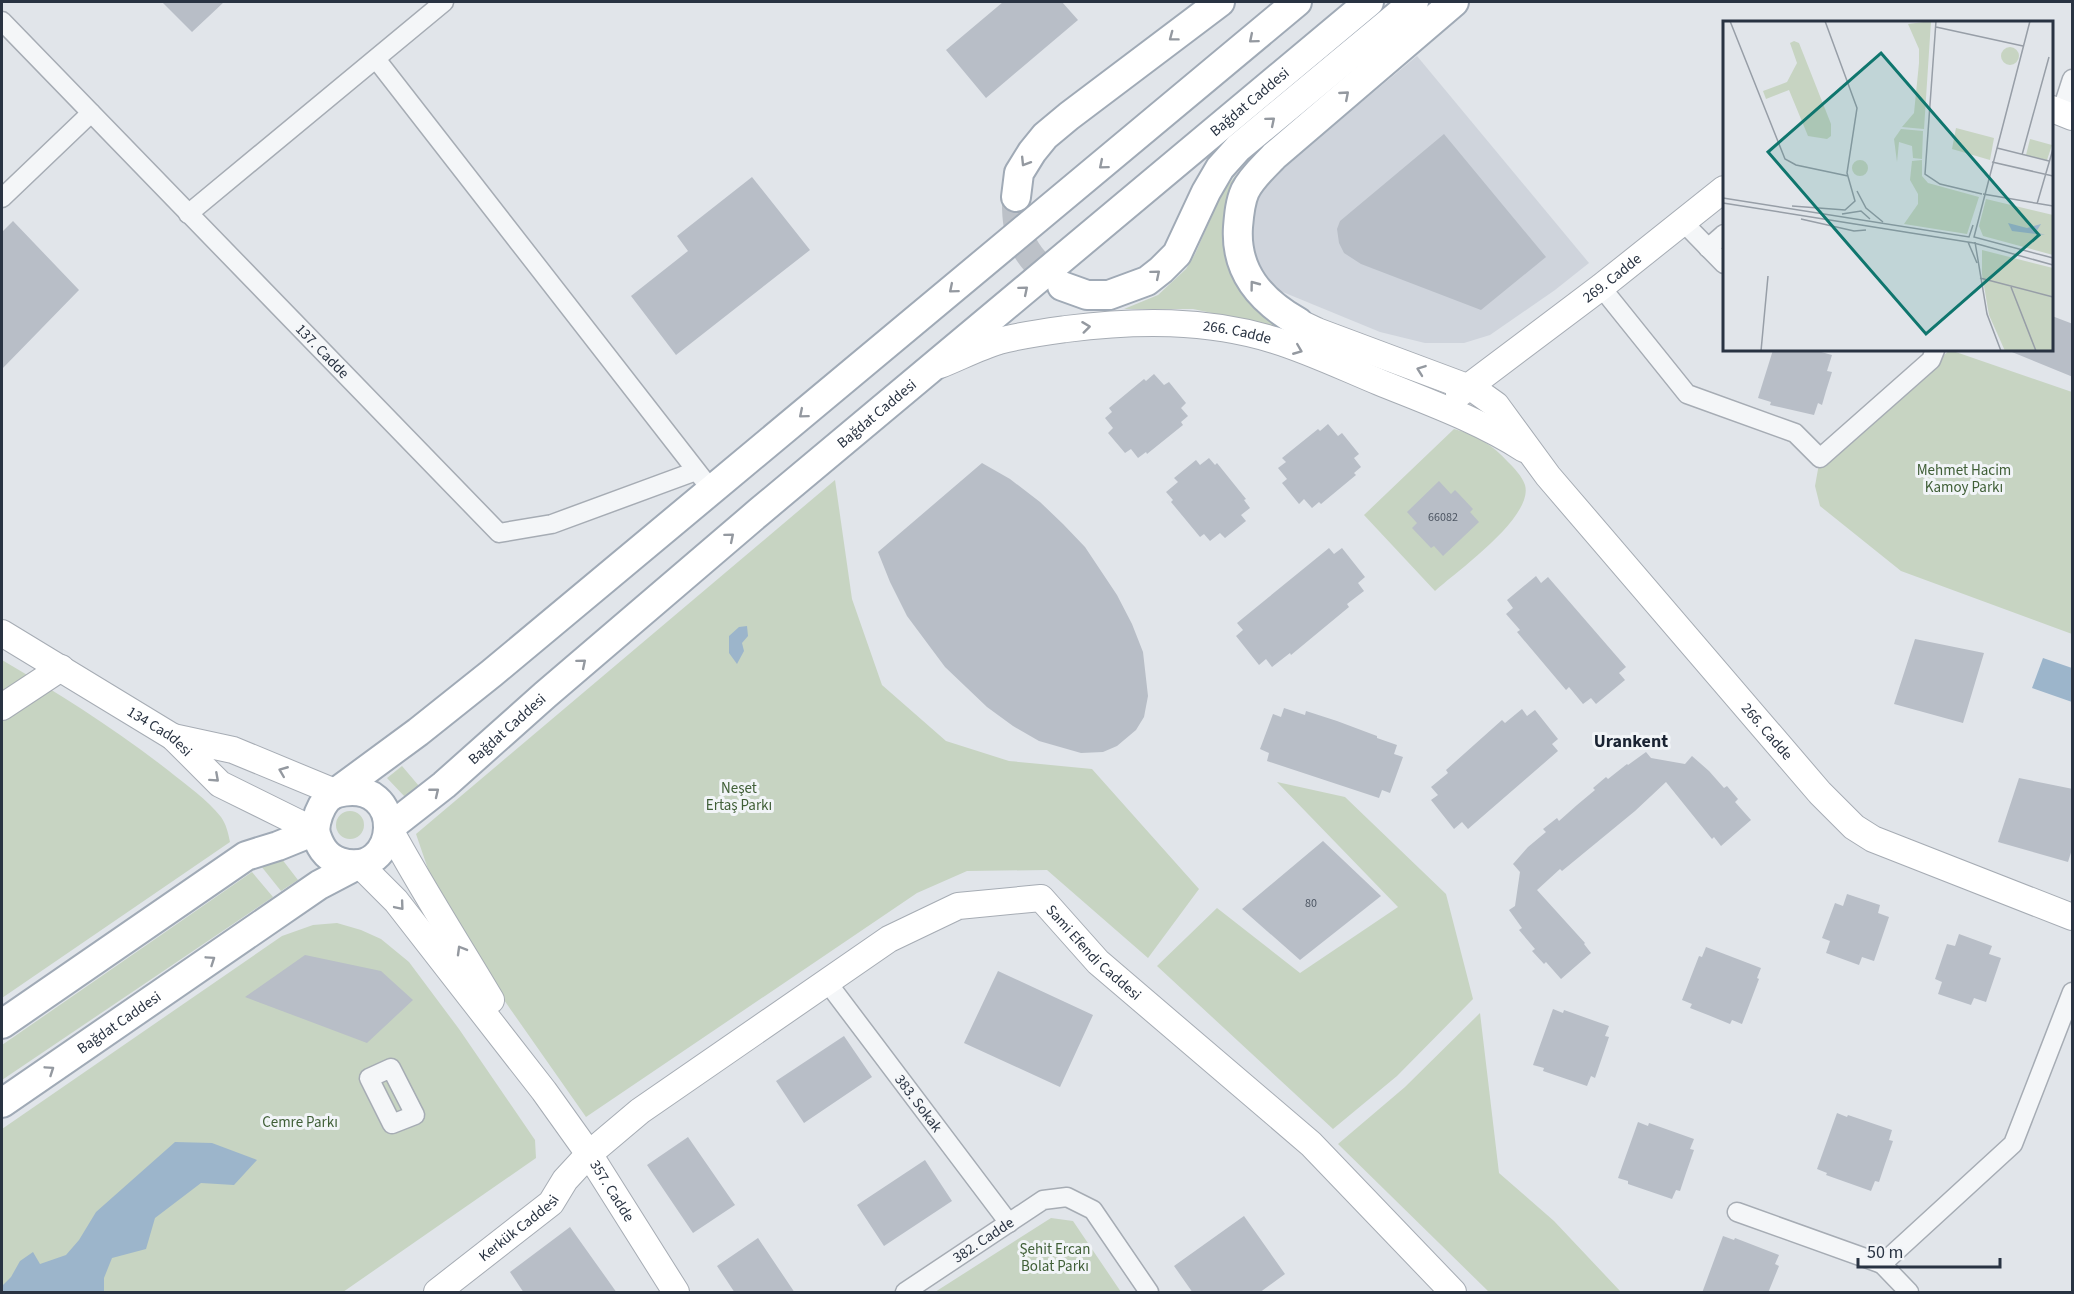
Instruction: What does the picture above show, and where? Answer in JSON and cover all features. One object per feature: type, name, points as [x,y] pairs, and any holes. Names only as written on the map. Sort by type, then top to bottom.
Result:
[{"type":"main road","points":[[1016,197],[1019,173],[1045,136],[1220,2]]},
{"type":"main road","points":[[544,1091],[396,901],[359,864],[347,864],[335,860],[318,843],[315,831],[320,808],[327,799],[338,793],[492,673],[704,480],[1297,2]]},
{"type":"main road","name":"Bağdat Caddesi","points":[[2,1103],[319,885],[371,859],[381,851],[387,840],[389,828],[444,784],[634,619],[929,370],[1369,2]]},
{"type":"main road","points":[[1062,286],[1087,295],[1109,295],[1147,281],[1161,270],[1177,254],[1206,192],[1226,161],[1238,148],[1414,2]]},
{"type":"main road","points":[[1454,2],[1274,156],[1245,192],[1239,214],[1237,241],[1247,275],[1277,310],[1317,331],[1479,393]]},
{"type":"main road","name":"269. Cadde","points":[[1479,393],[1497,366],[1723,191]]},
{"type":"main road","name":"266. Cadde","points":[[929,370],[998,341],[1030,334],[1117,324],[1153,322],[1198,324],[1275,341],[1466,418],[1530,453]]},
{"type":"main road","points":[[1466,418],[1454,406],[1456,400],[1479,393]]},
{"type":"main road","name":"266. Cadde","points":[[1479,393],[1513,428],[1530,453],[1820,793],[1854,827],[1911,855],[2073,918]]},
{"type":"main road","name":"134 Caddesi","points":[[2,633],[173,737],[220,784],[315,831]]},
{"type":"main road","points":[[2,707],[61,668]]},
{"type":"main road","points":[[173,737],[233,750],[338,793],[350,790],[362,791],[373,796],[388,816],[389,828],[411,870],[439,911],[544,1091]]},
{"type":"main road","points":[[2,1024],[246,856],[315,831]]},
{"type":"main road","name":"Sami Efendi Caddesi","points":[[589,1154],[640,1111],[889,939],[958,906],[1041,898],[1098,962],[1311,1144],[1453,1293]]},
{"type":"main road","name":"357. Cadde","points":[[544,1091],[589,1154],[676,1293]]},
{"type":"main road","name":"Kerkük Caddesi","points":[[437,1293],[551,1203],[565,1180],[589,1154]]},
{"type":"street","points":[[188,214],[444,2]]},
{"type":"street","name":"137. Cadde","points":[[2,21],[499,533],[552,524],[704,480]]},
{"type":"street","points":[[376,59],[704,480]]},
{"type":"street","points":[[2062,113],[2073,79]]},
{"type":"street","points":[[2,198],[91,113]]},
{"type":"street","points":[[1683,222],[1723,262]]},
{"type":"street","points":[[1708,248],[1723,236]]},
{"type":"street","points":[[1601,287],[1687,394],[1795,433],[1820,458],[1931,360],[1935,351]]},
{"type":"street","name":"383. Sokak","points":[[827,982],[1009,1223]]},
{"type":"street","points":[[1882,1264],[2013,1144],[2073,992]]},
{"type":"street","name":"382. Cadde","points":[[905,1293],[1042,1200],[1067,1197],[1093,1210],[1149,1293]]},
{"type":"street","points":[[1737,1212],[1882,1264],[1909,1293]]},
{"type":"shaded area","points":[[1417,56],[1589,263],[1555,290],[1490,335],[1464,343],[1425,343],[1380,332],[1273,288],[1253,265],[1248,221],[1258,196],[1268,180]]},
{"type":"green space","points":[[1258,155],[1234,199],[1282,328],[1193,309],[1124,309],[1158,295],[1186,269],[1222,193],[1235,176]]},
{"type":"green space","name":"Mehmet Hacim Kamoy Parkı","points":[[1949,351],[2072,392],[2072,634],[1901,571],[1820,506],[1815,486],[1820,458]]},
{"type":"green space","points":[[1454,429],[1477,437],[1503,456],[1524,482],[1525,498],[1518,512],[1492,542],[1435,591],[1364,515]]},
{"type":"green space","name":"Neşet Ertaş Parkı","points":[[835,480],[852,599],[882,685],[946,741],[1009,761],[1092,769],[1199,889],[1148,958],[1047,870],[967,871],[917,893],[586,1117],[443,913],[416,834]]},
{"type":"green space","points":[[2,660],[108,726],[189,787],[221,817],[227,828],[230,842],[2,998]]},
{"type":"green space","points":[[402,766],[419,786],[405,797],[387,778]]},
{"type":"green space","points":[[1277,782],[1345,797],[1446,894],[1473,999],[1397,1076],[1333,1129],[1157,966],[1217,908],[1300,973],[1398,907]]},
{"type":"green space","points":[[350,811],[360,815],[364,825],[360,835],[350,839],[340,835],[336,825],[340,815]]},
{"type":"green space","points":[[278,854],[298,880],[281,891],[261,866]]},
{"type":"green space","points":[[252,872],[273,897],[2,1080],[2,1045]]},
{"type":"green space","name":"Cemre Parkı","points":[[337,923],[381,939],[409,962],[459,1029],[535,1140],[536,1158],[343,1292],[2,1292],[2,1129],[282,936],[313,925]]},
{"type":"green space","points":[[1480,1013],[1499,1173],[1554,1221],[1621,1292],[1489,1292],[1338,1144],[1405,1087]]},
{"type":"green space","name":"Şehit Ercan Bolat Parkı","points":[[1051,1218],[1073,1221],[1121,1292],[935,1292]]},
{"type":"water","points":[[747,626],[748,636],[742,643],[744,651],[737,664],[729,653],[729,636],[739,627]]},
{"type":"water","points":[[2043,658],[2072,668],[2072,702],[2032,688]]},
{"type":"water","points":[[175,1142],[212,1143],[257,1160],[234,1185],[201,1183],[155,1218],[146,1249],[112,1258],[104,1278],[104,1292],[2,1292],[2,1286],[11,1277],[20,1261],[33,1252],[40,1264],[66,1255],[79,1240],[96,1212]]},
{"type":"building","points":[[162,2],[224,2],[192,32]]},
{"type":"building","points":[[1003,2],[1062,2],[1078,20],[986,98],[946,50]]},
{"type":"building","points":[[1444,134],[1546,257],[1481,310],[1361,264],[1344,253],[1339,243],[1337,229],[1340,221]]},
{"type":"building","points":[[752,177],[810,250],[676,355],[631,296],[688,251],[677,236]]},
{"type":"building","points":[[13,221],[79,290],[2,369],[2,232]]},
{"type":"building","points":[[2053,316],[2073,324],[2073,377],[2009,351],[2053,351]]},
{"type":"building","points":[[1773,351],[1818,351],[1832,355],[1827,371],[1832,372],[1822,405],[1818,403],[1814,415],[1770,405],[1771,402],[1758,398]]},
{"type":"building","points":[[1154,374],[1164,385],[1169,382],[1186,403],[1181,408],[1188,416],[1181,422],[1183,425],[1147,454],[1146,452],[1138,458],[1131,449],[1125,453],[1108,433],[1113,428],[1105,418],[1112,412],[1109,408],[1144,379],[1146,381]]},
{"type":"building","points":[[1328,424],[1338,436],[1342,433],[1359,454],[1354,458],[1361,467],[1354,473],[1356,475],[1321,504],[1319,502],[1312,508],[1304,499],[1299,504],[1282,483],[1287,479],[1278,468],[1286,462],[1282,458],[1318,429],[1320,431]]},
{"type":"building","points":[[1209,458],[1215,465],[1217,463],[1246,499],[1244,500],[1250,508],[1241,515],[1246,521],[1225,538],[1220,533],[1210,541],[1204,534],[1200,537],[1171,502],[1173,500],[1166,492],[1178,482],[1174,478],[1196,460],[1200,465]]},
{"type":"building","points":[[982,463],[1010,479],[1040,502],[1085,547],[1117,595],[1132,624],[1143,652],[1148,696],[1144,717],[1136,730],[1117,746],[1103,752],[1081,753],[1039,741],[1013,726],[987,707],[945,667],[907,616],[890,582],[878,552]]},
{"type":"building","points":[[1439,481],[1451,494],[1455,490],[1458,493],[1473,509],[1470,512],[1479,522],[1443,556],[1434,546],[1431,548],[1412,528],[1417,523],[1407,512]]},
{"type":"building","points":[[1329,548],[1334,554],[1342,548],[1365,577],[1358,583],[1364,591],[1347,604],[1349,607],[1291,655],[1290,653],[1272,667],[1266,659],[1259,665],[1236,636],[1243,630],[1237,623]]},
{"type":"building","points":[[1536,576],[1541,583],[1548,577],[1626,667],[1619,673],[1625,680],[1596,704],[1591,698],[1583,704],[1569,687],[1566,690],[1517,632],[1520,630],[1506,614],[1513,608],[1507,600]]},
{"type":"building","points":[[1915,639],[1984,653],[1963,723],[1894,704]]},
{"type":"building","points":[[1284,708],[1305,715],[1306,711],[1337,721],[1397,745],[1394,754],[1403,757],[1390,793],[1382,790],[1379,798],[1267,761],[1269,753],[1260,749],[1273,714],[1281,717]]},
{"type":"building","points":[[1522,709],[1527,716],[1535,710],[1558,739],[1552,744],[1558,751],[1468,829],[1462,822],[1454,829],[1431,800],[1438,795],[1431,787],[1448,773],[1446,770],[1502,720],[1505,723]]},
{"type":"building","points":[[1646,752],[1651,758],[1685,764],[1692,756],[1724,788],[1727,786],[1738,799],[1735,802],[1751,820],[1721,846],[1714,837],[1712,839],[1666,782],[1635,811],[1562,871],[1560,869],[1537,890],[1585,943],[1591,953],[1561,979],[1546,962],[1544,964],[1532,951],[1535,949],[1519,930],[1522,928],[1509,910],[1515,906],[1520,872],[1513,864],[1546,832],[1543,829],[1557,818],[1559,821],[1595,790],[1593,788],[1606,777],[1608,779]]},
{"type":"building","points":[[2019,778],[2073,789],[2073,846],[2068,862],[1998,842]]},
{"type":"building","points":[[1323,841],[1381,896],[1300,960],[1242,909]]},
{"type":"building","points":[[1847,894],[1880,905],[1878,913],[1889,917],[1874,961],[1862,957],[1859,965],[1826,953],[1830,941],[1822,938],[1835,903],[1843,906]]},
{"type":"building","points":[[1959,934],[1992,946],[1989,954],[2001,958],[1986,1002],[1974,998],[1971,1005],[1938,994],[1942,982],[1935,979],[1947,944],[1955,946]]},
{"type":"building","points":[[1706,947],[1761,968],[1742,1024],[1732,1020],[1730,1024],[1690,1008],[1692,1004],[1682,1000],[1699,956],[1702,957]]},
{"type":"building","points":[[305,955],[381,971],[413,1000],[367,1043],[245,997]]},
{"type":"building","points":[[998,971],[1093,1015],[1060,1087],[964,1043]]},
{"type":"building","points":[[1553,1009],[1563,1013],[1564,1010],[1609,1026],[1605,1036],[1609,1037],[1595,1078],[1591,1076],[1587,1086],[1543,1071],[1544,1068],[1533,1065]]},
{"type":"building","points":[[844,1036],[872,1077],[804,1123],[776,1081]]},
{"type":"building","points":[[1837,1113],[1892,1130],[1889,1140],[1893,1141],[1879,1182],[1875,1181],[1871,1191],[1826,1175],[1827,1173],[1817,1169]]},
{"type":"building","points":[[1638,1122],[1648,1126],[1649,1123],[1694,1139],[1690,1149],[1694,1150],[1680,1191],[1676,1190],[1672,1199],[1628,1184],[1628,1181],[1618,1178]]},
{"type":"building","points":[[688,1137],[735,1205],[693,1233],[647,1165]]},
{"type":"building","points":[[925,1160],[952,1201],[884,1246],[857,1205]]},
{"type":"building","points":[[1244,1216],[1285,1274],[1259,1293],[1193,1293],[1174,1266]]},
{"type":"building","points":[[570,1227],[617,1293],[524,1293],[510,1272]]},
{"type":"building","points":[[1723,1236],[1734,1240],[1735,1238],[1779,1255],[1775,1264],[1779,1266],[1768,1293],[1702,1293]]},
{"type":"building","points":[[758,1238],[795,1293],[735,1293],[717,1266]]},
{"type":"tunnel","points":[[1016,197],[1018,227],[1026,248],[1040,266],[1062,286]]},
{"type":"district","name":"Urankent","points":[[1631,741]]}]
